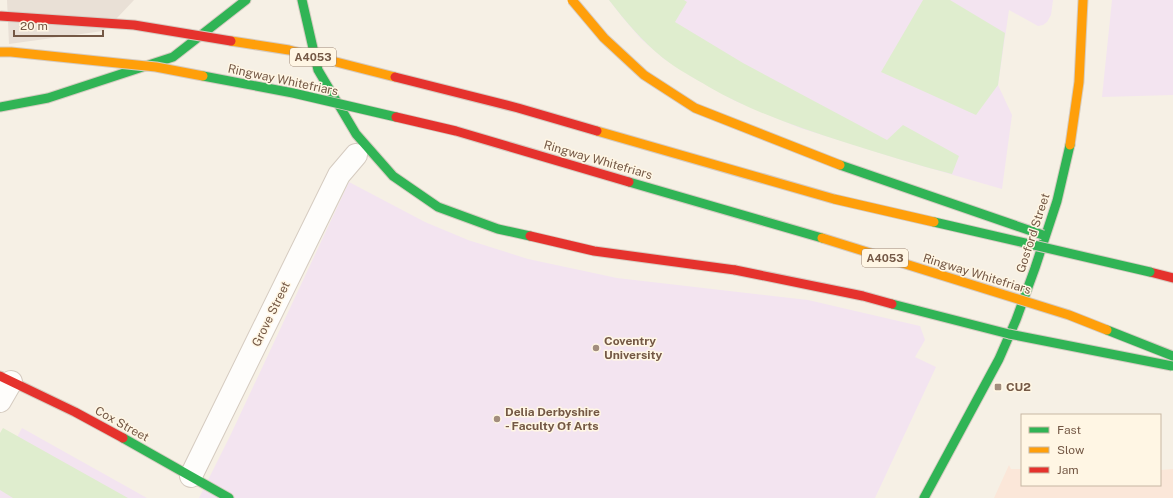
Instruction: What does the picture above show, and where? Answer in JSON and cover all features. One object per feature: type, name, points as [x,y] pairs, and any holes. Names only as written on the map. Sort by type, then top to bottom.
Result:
[{"type":"main road","points":[[0,107],[48,98],[173,58],[246,0]]},
{"type":"main road","points":[[302,0],[318,70],[356,134],[393,176],[438,207],[498,229],[594,251],[735,270],[863,296],[1009,334],[1173,366]]},
{"type":"main road","points":[[572,0],[604,38],[644,75],[695,108],[829,161],[1053,238]]},
{"type":"main road","name":"Gosford Street","points":[[924,498],[999,359],[1016,320],[1057,201],[1069,151],[1079,82],[1083,0]]},
{"type":"main road","name":"A4053","points":[[0,16],[134,25],[288,50],[518,108],[834,199],[1173,278]]},
{"type":"main road","name":"Ringway Whitefriars","points":[[0,52],[156,67],[293,93],[456,131],[825,239],[1069,315],[1173,356]]},
{"type":"main road","points":[[1068,243],[1150,272]]},
{"type":"main road","name":"Cox Street","points":[[6,379],[75,412],[229,498]]},
{"type":"street","name":"Grove Street","points":[[191,476],[338,175],[356,155]]},
{"type":"street","points":[[0,401],[6,379]]},
{"type":"shaded area","points":[[7,0],[134,0],[103,31],[9,44]]},
{"type":"shaded area","points":[[609,0],[1053,0],[1051,15],[1047,22],[1043,25],[1038,26],[1009,10],[998,85],[1012,115],[1002,189],[905,161],[800,128],[735,101],[692,77],[664,59],[641,39]]},
{"type":"shaded area","points":[[1112,0],[1173,0],[1173,95],[1102,97]]},
{"type":"shaded area","name":"Coventry University","points":[[349,182],[425,222],[468,240],[528,259],[617,278],[808,300],[920,326],[925,340],[915,357],[936,367],[875,498],[199,498],[231,434]]},
{"type":"shaded area","points":[[22,428],[147,498],[0,498],[0,468]]},
{"type":"shaded area","points":[[1009,465],[1011,469],[1021,469],[1021,486],[1161,486],[1161,470],[1173,469],[1173,498],[994,498]]},
{"type":"green space","points":[[609,0],[684,0],[687,2],[675,22],[743,63],[887,140],[903,125],[959,156],[952,174],[847,143],[776,119],[726,96],[663,58],[634,30]]},
{"type":"green space","points":[[923,0],[950,0],[1005,33],[998,85],[976,115],[881,72]]},
{"type":"green space","points":[[3,428],[128,498],[13,498],[0,490],[0,433]]},
{"type":"traffic: fast","points":[[0,107],[48,98],[173,57],[246,0]]},
{"type":"traffic: fast","points":[[302,0],[318,70],[356,134],[393,176],[438,207],[498,229],[530,236]]},
{"type":"traffic: fast","points":[[203,76],[293,93],[396,117]]},
{"type":"traffic: fast","points":[[924,498],[999,359],[1016,320],[1057,201],[1070,145]]},
{"type":"traffic: fast","points":[[840,165],[1043,235]]},
{"type":"traffic: fast","points":[[629,182],[822,238]]},
{"type":"traffic: fast","points":[[934,222],[1150,272]]},
{"type":"traffic: fast","points":[[892,304],[1009,334],[1172,366]]},
{"type":"traffic: fast","points":[[1107,330],[1173,356]]},
{"type":"traffic: fast","points":[[123,438],[229,498]]},
{"type":"traffic: slow","points":[[572,0],[604,38],[644,75],[695,108],[840,165]]},
{"type":"traffic: slow","points":[[1070,145],[1079,82],[1083,0]]},
{"type":"traffic: slow","points":[[231,41],[289,50],[395,77]]},
{"type":"traffic: slow","points":[[0,52],[156,67],[203,76]]},
{"type":"traffic: slow","points":[[597,131],[834,199],[934,222]]},
{"type":"traffic: slow","points":[[822,238],[1069,315],[1107,330]]},
{"type":"traffic: jam","points":[[0,16],[134,25],[231,41]]},
{"type":"traffic: jam","points":[[395,77],[518,108],[597,131]]},
{"type":"traffic: jam","points":[[396,117],[456,131],[629,182]]},
{"type":"traffic: jam","points":[[530,236],[594,251],[735,270]]},
{"type":"traffic: jam","points":[[735,270],[863,296],[892,304]]},
{"type":"traffic: jam","points":[[1150,272],[1173,278]]},
{"type":"traffic: jam","points":[[0,376],[75,412],[123,438]]},
{"type":"place","name":"Coventry University","points":[[596,348]]},
{"type":"place","name":"CU2","points":[[998,387]]},
{"type":"place","name":"Delia Derbyshire - Faculty Of Arts","points":[[497,419]]}]
